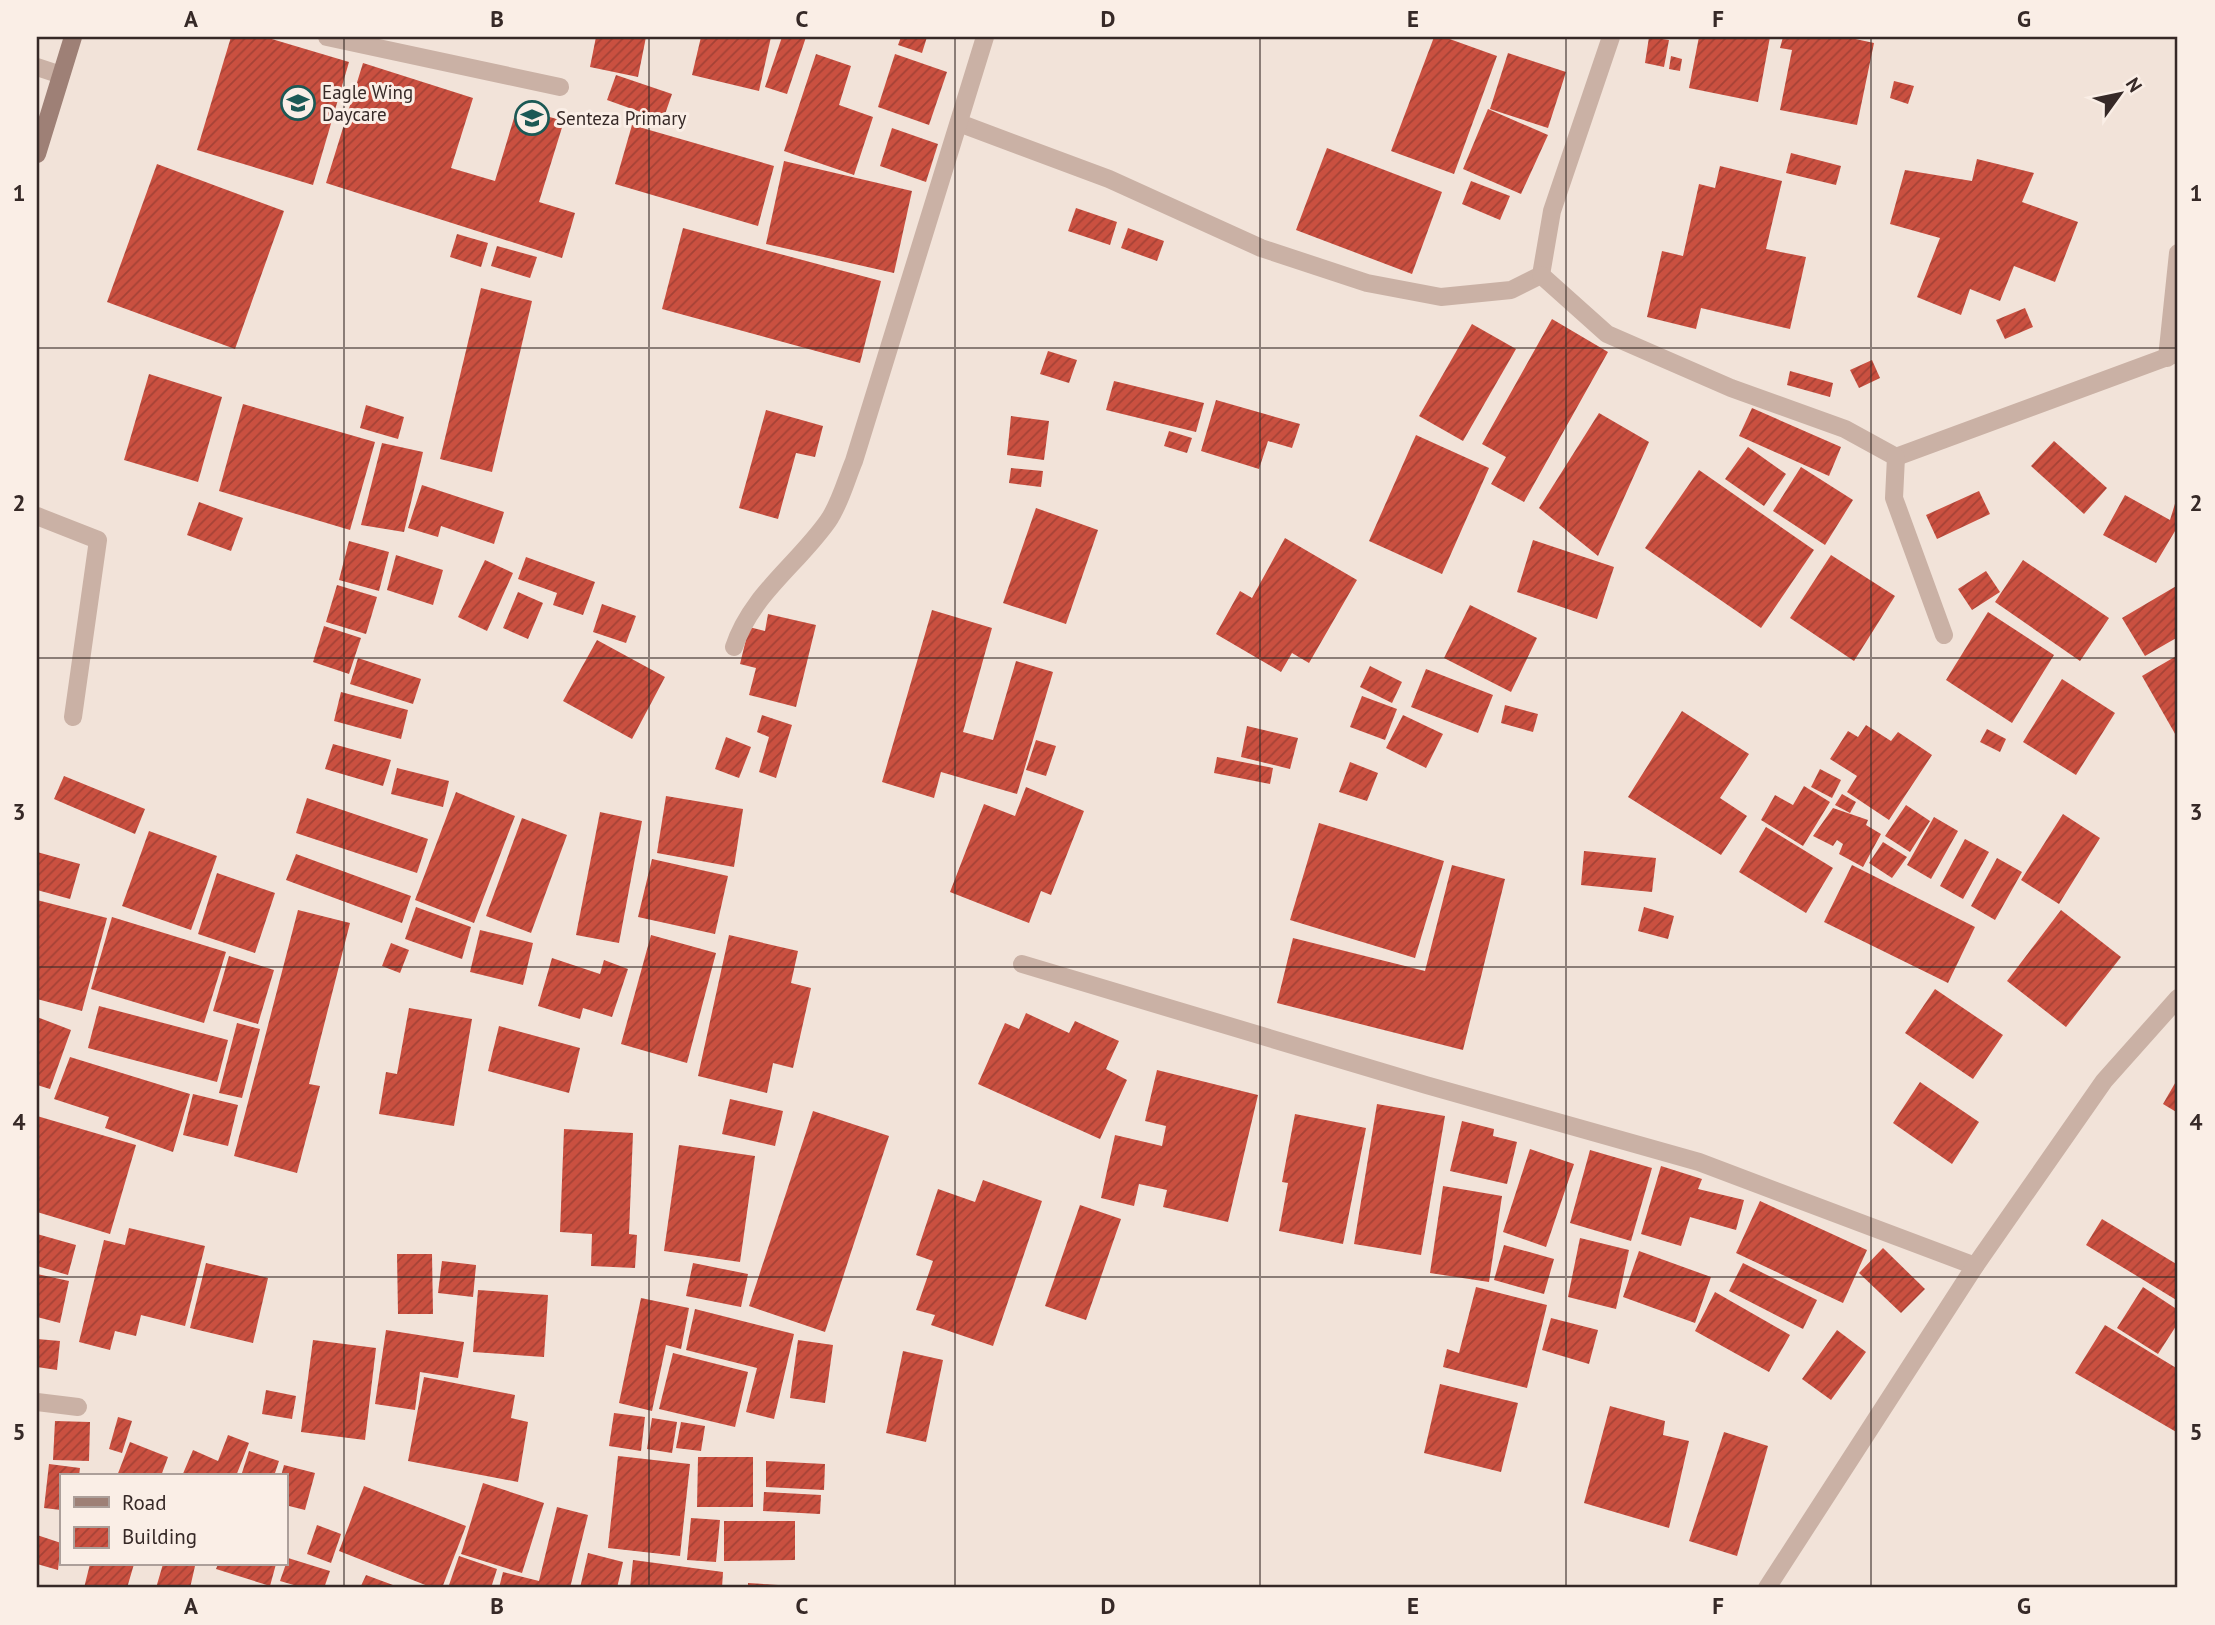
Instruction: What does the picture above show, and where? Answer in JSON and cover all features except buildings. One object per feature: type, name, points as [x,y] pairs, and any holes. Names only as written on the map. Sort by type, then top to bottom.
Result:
[{"type":"main road","points":[[37,154],[73,37]]},
{"type":"street","points":[[327,37],[560,87]]},
{"type":"street","points":[[734,647],[741,625],[760,597],[830,518],[854,461],[985,37]]},
{"type":"street","points":[[1541,275],[1552,211],[1611,37]]},
{"type":"street","points":[[37,67],[61,75]]},
{"type":"street","points":[[959,123],[1110,179],[1261,248],[1367,283],[1441,297],[1511,290],[1541,275]]},
{"type":"street","points":[[1541,275],[1607,334],[1731,388],[1845,429],[1896,457],[2173,355],[2178,253]]},
{"type":"street","points":[[1896,457],[1894,498],[1944,635]]},
{"type":"street","points":[[37,516],[98,540],[73,717]]},
{"type":"street","points":[[1022,964],[1426,1086],[1699,1162],[1975,1266]]},
{"type":"street","points":[[1772,1587],[1975,1266],[2104,1081],[2178,998]]},
{"type":"street","points":[[37,1402],[78,1407]]},
{"type":"place","name":"Eagle Wing Daycare","points":[[298,103]]},
{"type":"place","name":"Senteza Primary","points":[[532,118]]}]
